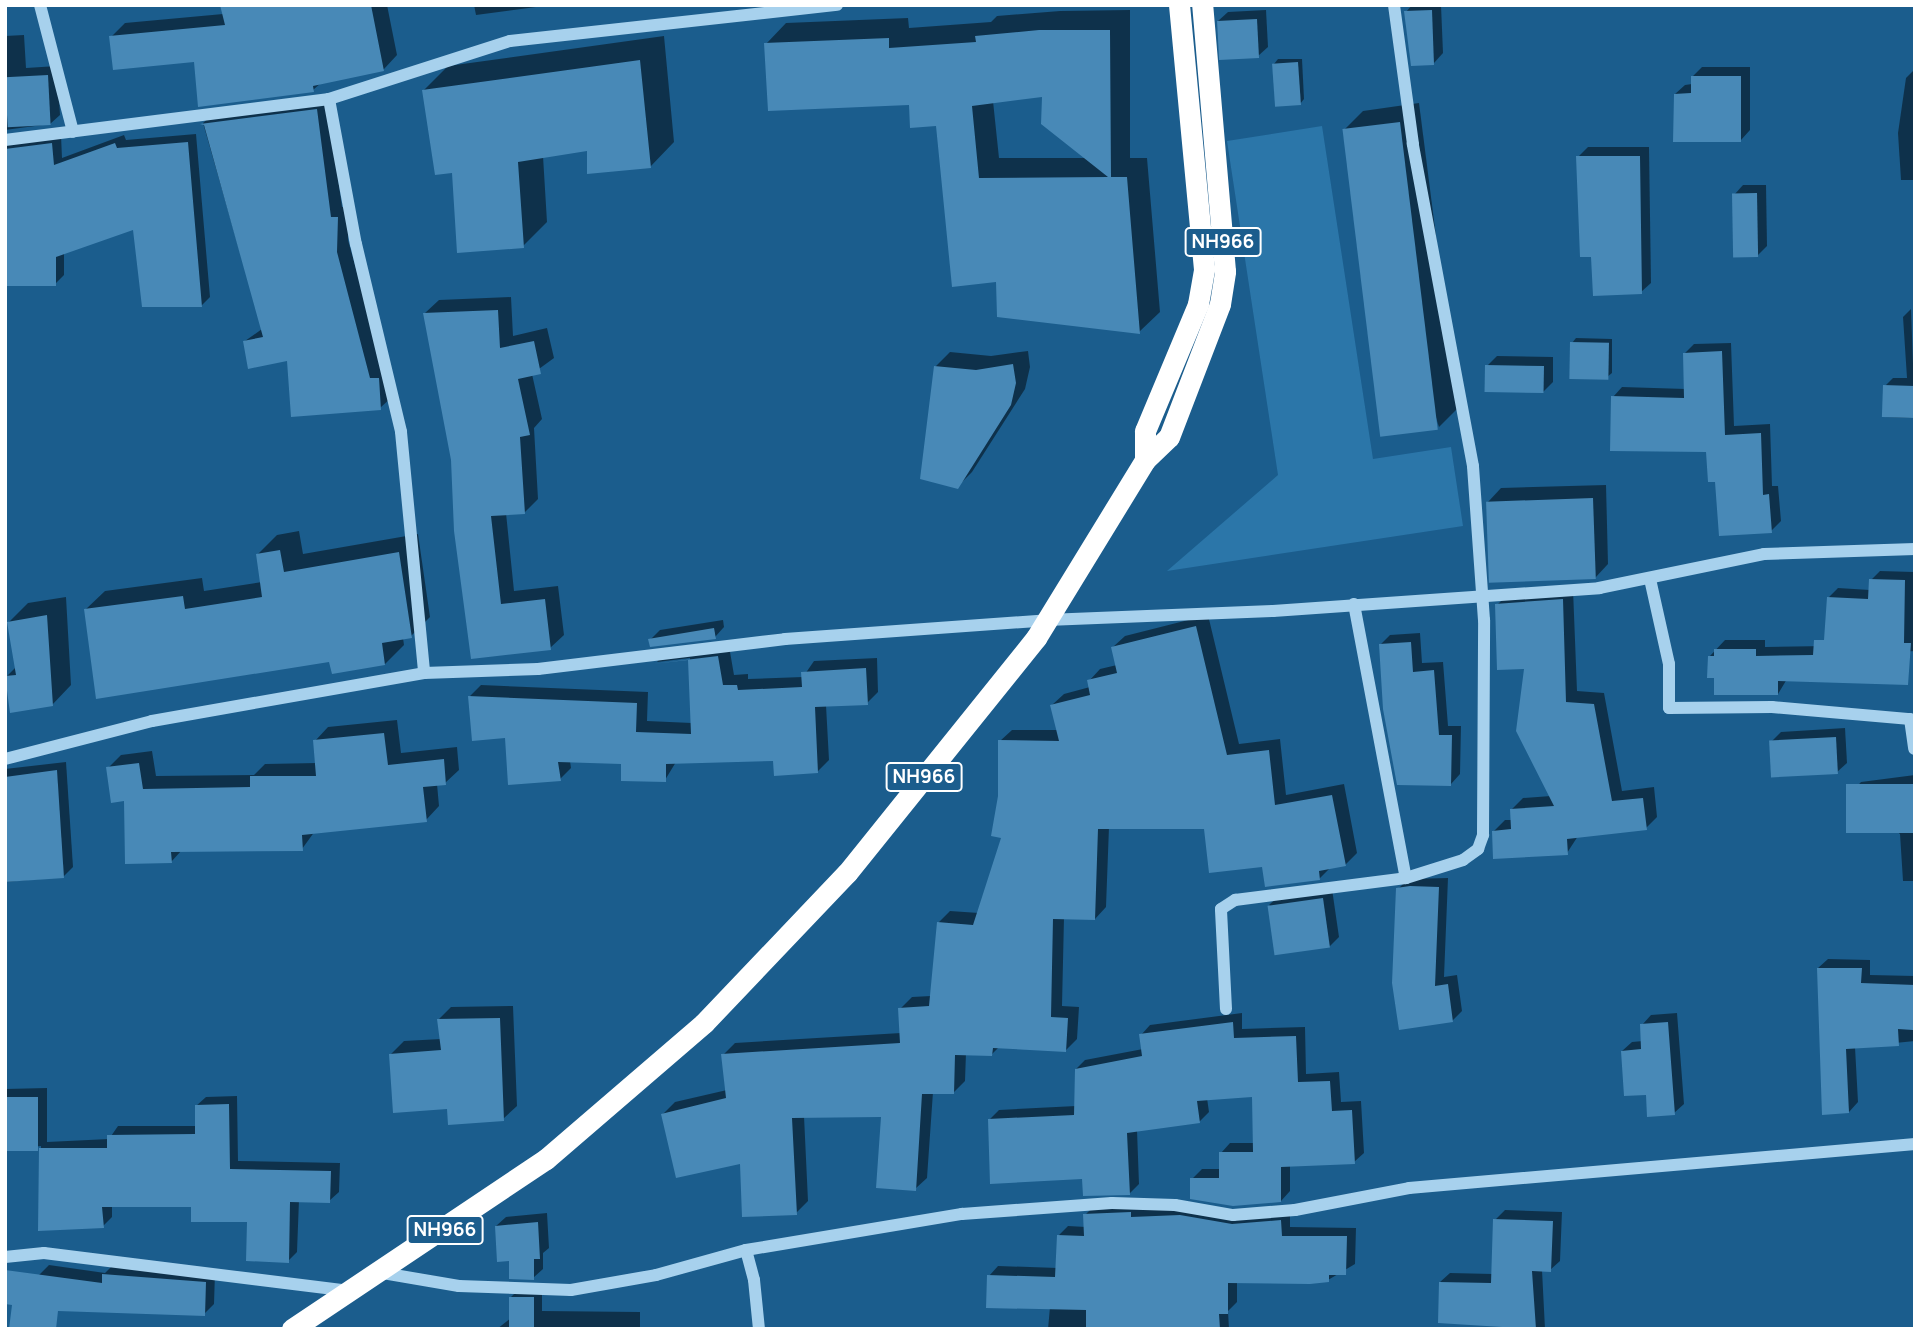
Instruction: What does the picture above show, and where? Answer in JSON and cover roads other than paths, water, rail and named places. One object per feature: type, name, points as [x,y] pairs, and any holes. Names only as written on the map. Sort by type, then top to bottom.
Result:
[{"type":"highway","name":"NH966","points":[[1145,460],[1144,431],[1198,304],[1204,269],[1179,5]]},
{"type":"highway","name":"NH966","points":[[292,1329],[546,1159],[704,1023],[847,873],[1047,620],[1145,460],[1169,437],[1220,304],[1225,271],[1202,5]]},
{"type":"street","points":[[40,5],[73,132]]},
{"type":"street","points":[[5,140],[329,99],[510,41],[837,5]]},
{"type":"street","points":[[1226,1009],[1222,909],[1247,897],[1406,878],[1463,860],[1478,849],[1483,835],[1481,593],[1473,466],[1410,131],[1394,5]]},
{"type":"street","points":[[329,99],[356,244],[401,432],[424,673]]},
{"type":"street","points":[[5,759],[152,721],[424,673],[538,669],[785,639],[1047,620],[1088,621],[1481,593],[1599,588],[1764,554],[1915,549]]},
{"type":"street","points":[[1650,579],[1669,664],[1670,708],[1772,707],[1912,719],[1914,749]]},
{"type":"street","points":[[1354,604],[1406,878]]},
{"type":"street","points":[[377,1272],[459,1286],[571,1290],[656,1275],[746,1250],[962,1214],[1112,1203],[1175,1205],[1233,1215],[1295,1210],[1409,1188],[1915,1144]]},
{"type":"street","points":[[746,1250],[759,1307],[759,1329]]},
{"type":"street","points":[[5,1257],[44,1254],[349,1291]]}]
